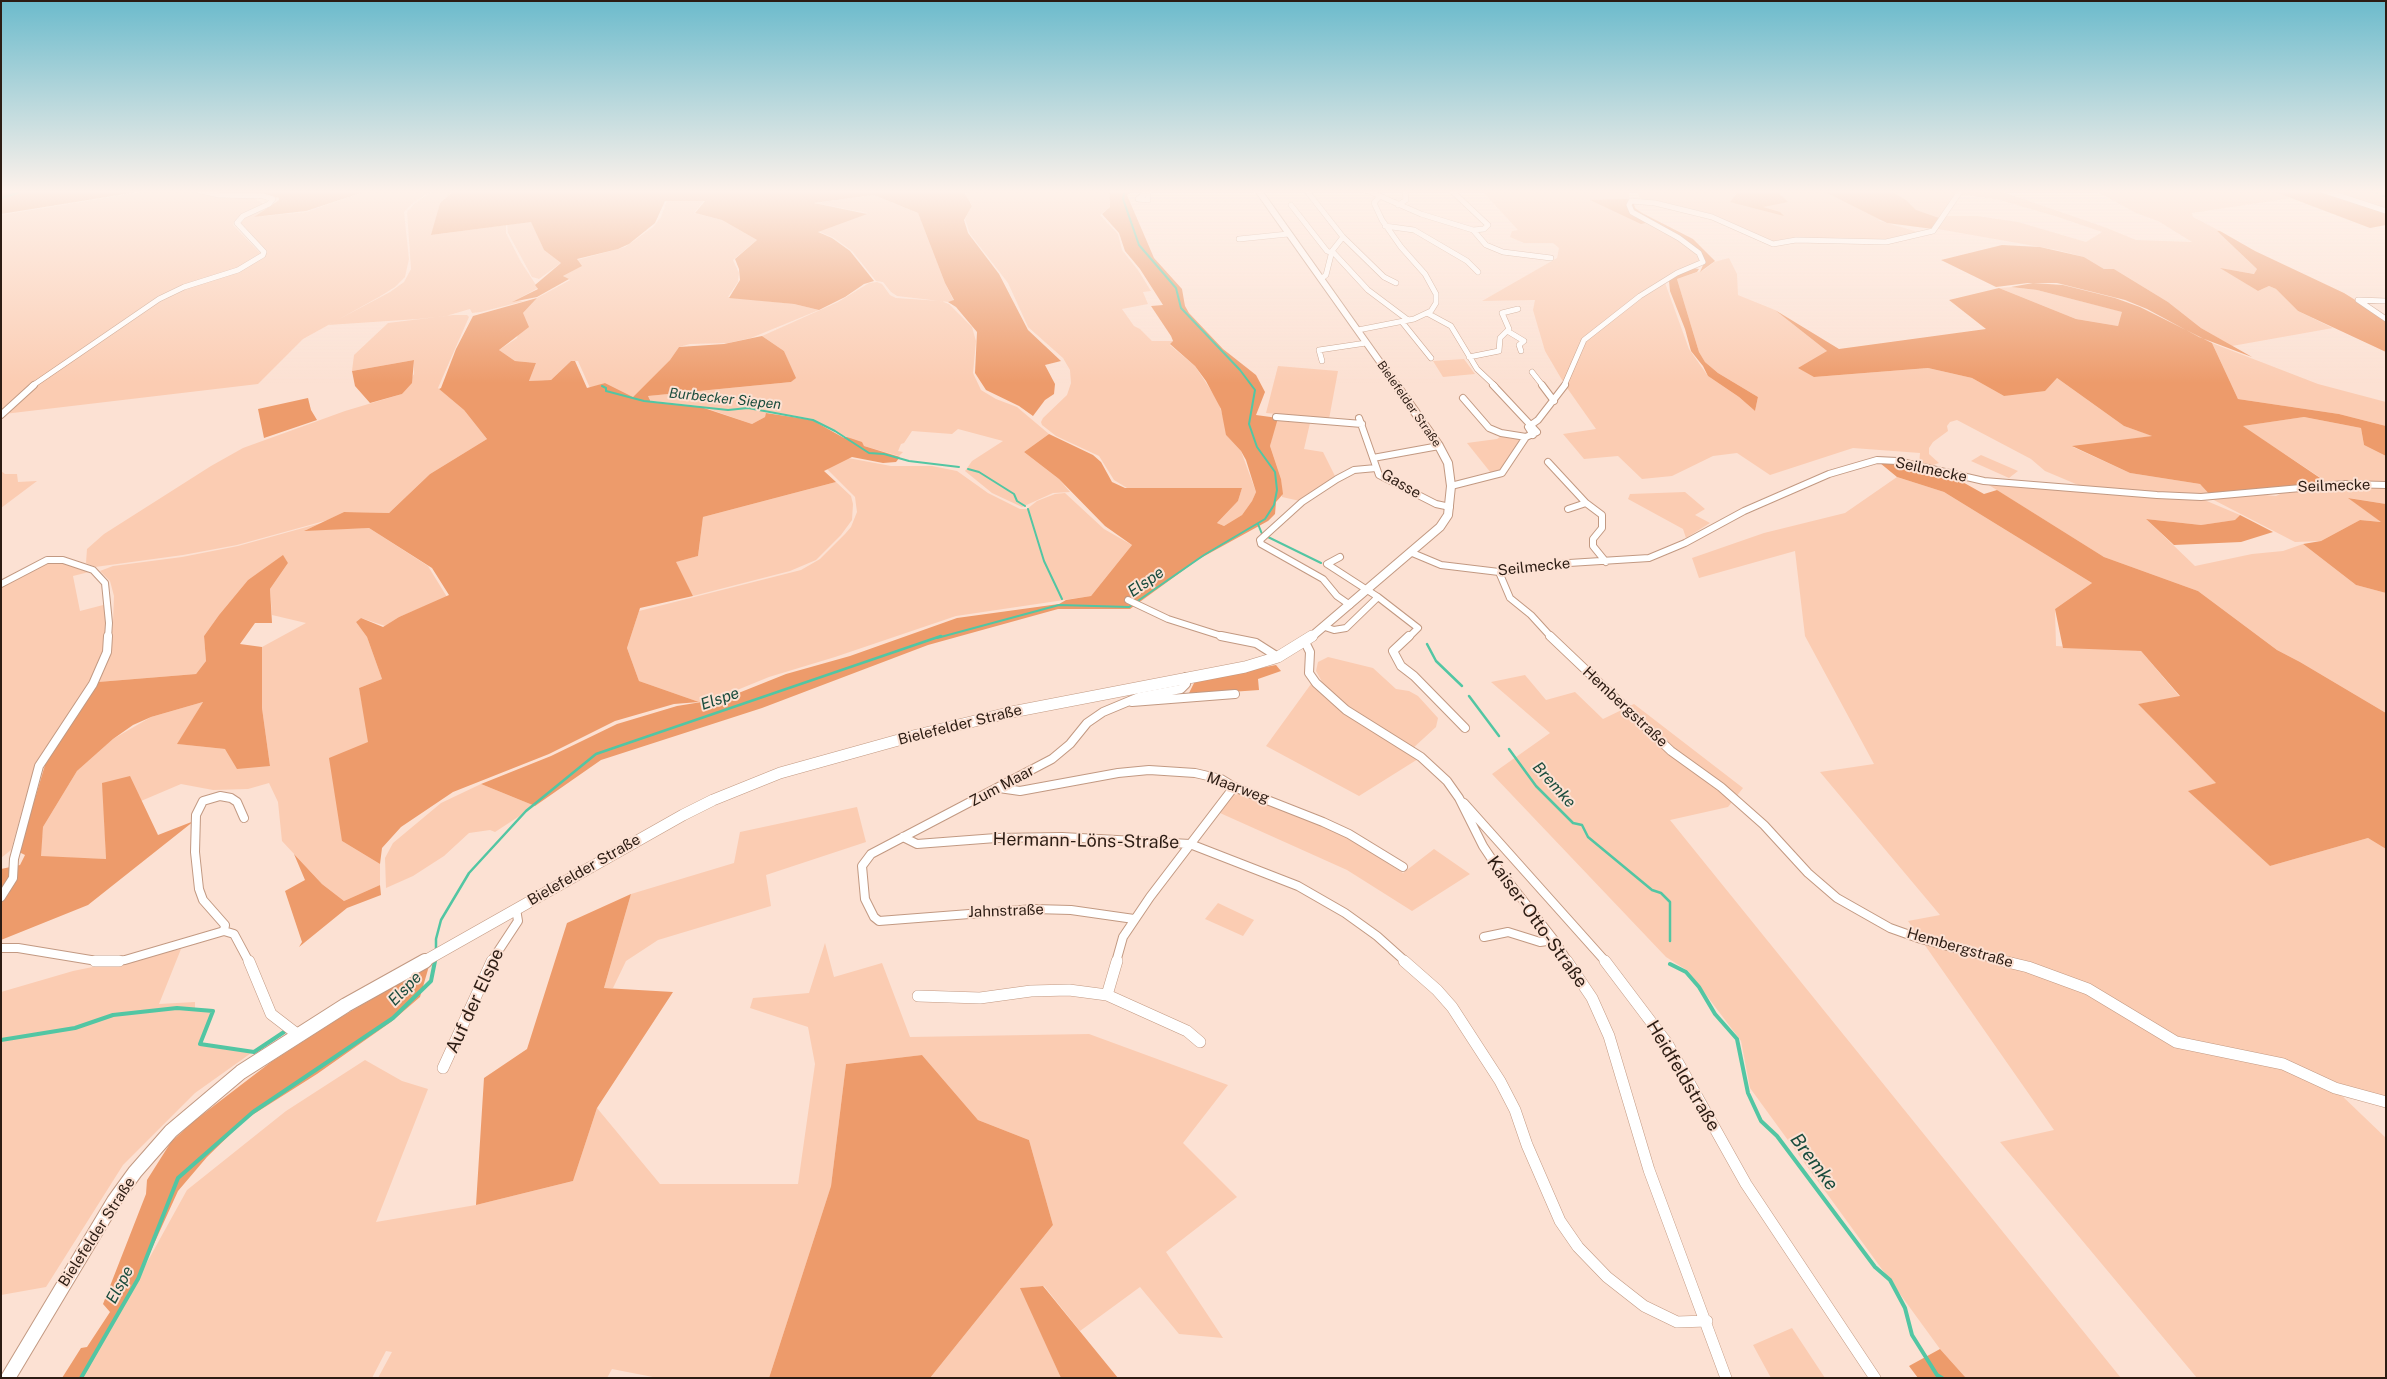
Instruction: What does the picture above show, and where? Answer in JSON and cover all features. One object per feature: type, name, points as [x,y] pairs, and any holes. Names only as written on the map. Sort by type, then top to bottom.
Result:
[{"type":"main road","name":"Bielefelder Straße","points":[[8,1378],[114,1201],[152,1153],[178,1125],[213,1093],[298,1034],[683,814],[780,773],[913,736],[1012,712],[1244,667],[1278,657],[1305,642],[1324,627],[1440,527],[1446,520],[1450,507],[1451,486],[1448,463],[1439,446],[1303,254]]},
{"type":"street","points":[[1,415],[25,390],[159,299],[184,287],[238,270],[263,254]]},
{"type":"street","points":[[1321,279],[1326,275],[1331,254]]},
{"type":"street","points":[[1334,254],[1368,290],[1405,321],[1431,358]]},
{"type":"street","points":[[1361,254],[1384,277],[1396,283]]},
{"type":"street","points":[[1358,330],[1405,321],[1427,313],[1436,303],[1434,290],[1425,274],[1409,254]]},
{"type":"street","points":[[1456,254],[1467,261],[1478,272]]},
{"type":"street","points":[[1522,254],[1551,258]]},
{"type":"street","points":[[1531,425],[1538,420],[1564,386],[1584,340],[1640,296],[1677,273],[1700,265],[1703,259],[1700,254]]},
{"type":"street","points":[[2386,301],[2358,300],[2386,318]]},
{"type":"street","points":[[1509,332],[1509,327],[1502,313],[1518,309]]},
{"type":"street","points":[[1427,313],[1451,326],[1477,369],[1515,406],[1537,432],[1530,436],[1502,473],[1451,486]]},
{"type":"street","points":[[1469,357],[1499,351],[1500,338],[1509,332]]},
{"type":"street","points":[[1509,332],[1526,342],[1519,345],[1521,352]]},
{"type":"street","points":[[1322,361],[1319,350],[1366,343]]},
{"type":"street","points":[[1532,372],[1554,401]]},
{"type":"street","points":[[1462,398],[1489,428],[1501,433],[1530,436]]},
{"type":"street","name":"Gasse","points":[[1276,417],[1360,421],[1380,475],[1436,504],[1450,507]]},
{"type":"street","points":[[1373,458],[1439,446]]},
{"type":"street","name":"Seilmecke","points":[[1410,552],[1440,565],[1499,572],[1569,562],[1606,562],[1649,558],[1685,543],[1744,511],[1829,474],[1877,460],[1897,461],[1984,481],[2157,495],[2201,497],[2345,484],[2386,485]]},
{"type":"street","points":[[1548,462],[1586,503],[1600,513],[1604,519],[1602,528],[1593,540],[1594,546],[1606,562]]},
{"type":"street","points":[[1350,605],[1337,596],[1319,576],[1260,542],[1282,518],[1309,497],[1351,472],[1376,468]]},
{"type":"street","points":[[1568,509],[1586,503]]},
{"type":"street","points":[[1340,557],[1327,564],[1378,597],[1418,628],[1393,651],[1401,666],[1414,676],[1464,728]]},
{"type":"street","points":[[1,584],[47,560],[62,560],[93,570],[105,583],[110,624],[108,652],[93,684],[63,727],[40,766],[14,859],[13,878],[1,897]]},
{"type":"street","name":"Hembergstraße","points":[[1499,572],[1510,598],[1531,615],[1550,637],[1671,751],[1721,787],[1764,825],[1808,873],[1836,898],[1890,928],[1920,940],[2028,967],[2080,986],[2176,1042],[2284,1064],[2335,1088],[2386,1102]]},
{"type":"street","points":[[1324,627],[1334,630],[1346,628],[1378,597]]},
{"type":"street","points":[[1131,603],[1168,619],[1214,635],[1247,640],[1278,657]]},
{"type":"street","name":"Kaiser-Otto-Straße","points":[[1305,642],[1310,652],[1309,673],[1316,683],[1346,710],[1425,759],[1447,781],[1459,798],[1483,846],[1497,868],[1554,940],[1592,998],[1609,1036],[1649,1170],[1726,1378]]},
{"type":"street","name":"Zum Maar","points":[[878,921],[865,899],[862,866],[871,854],[999,788],[1062,752],[1094,717],[1128,701],[1181,689],[1186,684],[1186,678]]},
{"type":"street","points":[[1128,701],[1236,694]]},
{"type":"street","name":"Maarweg","points":[[999,788],[1020,791],[1118,773],[1150,770],[1195,773],[1216,777],[1234,787],[1349,834],[1403,866]]},
{"type":"street","points":[[1107,995],[1123,937],[1134,919],[1234,787]]},
{"type":"street","points":[[224,931],[225,925],[203,900],[199,889],[195,852],[196,815],[203,801],[220,796],[231,798],[237,802],[244,818]]},
{"type":"street","name":"Heidfeldstraße","points":[[1459,798],[1615,972],[1667,1043],[1746,1184],[1874,1378]]},
{"type":"street","name":"Hermann-Löns-Straße","points":[[903,837],[916,844],[996,838],[1062,837],[1190,844],[1298,886],[1345,913],[1377,936],[1431,984],[1452,1007],[1500,1081],[1515,1110],[1527,1145],[1560,1221],[1578,1247],[1607,1277],[1644,1306],[1677,1322],[1706,1321]]},
{"type":"street","name":"Auf der Elspe","points":[[443,1068],[494,956],[518,921],[516,909]]},
{"type":"street","name":"Jahnstraße","points":[[878,921],[974,912],[1034,909],[1072,910],[1134,919]]},
{"type":"street","points":[[1,948],[18,948],[104,962],[125,960],[153,953],[224,931],[234,934],[244,949],[271,1014],[298,1034]]},
{"type":"street","points":[[1484,937],[1508,932],[1540,942],[1554,940]]},
{"type":"street","points":[[918,996],[980,998],[1031,991],[1069,990],[1107,995],[1188,1031],[1200,1042]]},
{"type":"shaded area","points":[[1,254],[260,254],[250,264],[158,299],[1,411]]},
{"type":"shaded area","points":[[266,254],[409,254],[409,259],[405,277],[395,287],[303,339],[258,384],[4,414],[27,391],[162,299],[176,292],[240,271],[265,257]]},
{"type":"shaded area","points":[[410,254],[517,254],[538,288],[514,301],[524,301],[481,312],[472,313],[470,309],[446,316],[328,325],[390,292],[404,282],[411,269]]},
{"type":"shaded area","points":[[520,254],[550,254],[561,263],[539,279],[532,277]]},
{"type":"shaded area","points":[[550,254],[596,254],[577,259],[582,266],[563,276],[569,279],[537,297],[512,302],[538,289],[535,285],[561,263]]},
{"type":"shaded area","points":[[598,254],[740,254],[733,260],[739,273],[738,282],[728,297],[794,304],[819,310],[751,338],[728,343],[690,344],[679,347],[670,360],[633,397],[605,383],[590,388],[578,361],[571,361],[551,380],[529,381],[536,363],[515,361],[499,350],[517,338],[523,313],[537,298],[570,280],[563,276],[581,266],[577,260]]},
{"type":"shaded area","points":[[740,254],[853,254],[874,281],[864,284],[845,297],[819,310],[794,304],[729,298],[740,280],[739,269],[735,259]]},
{"type":"shaded area","points":[[855,254],[934,254],[954,301],[948,302],[897,296],[883,282],[876,281]]},
{"type":"shaded area","points":[[934,254],[984,254],[999,274],[1028,330],[1061,361],[1045,365],[1055,384],[1054,394],[1045,400],[1033,416],[1019,406],[986,390],[975,373],[977,332],[956,307],[948,302],[954,300]]},
{"type":"shaded area","points":[[986,254],[1125,254],[1151,291],[1143,292],[1148,304],[1122,309],[1134,326],[1140,329],[1152,341],[1173,341],[1170,345],[1195,366],[1218,401],[1226,426],[1226,435],[1241,451],[1256,492],[1242,515],[1224,526],[1217,523],[1238,501],[1242,488],[1127,488],[1114,480],[1099,456],[1056,436],[1042,425],[1043,418],[1067,395],[1071,383],[1070,370],[1063,358],[1028,327],[1008,283]]},
{"type":"shaded area","points":[[1128,254],[1152,254],[1182,289],[1185,306],[1189,313],[1223,349],[1256,375],[1265,392],[1256,415],[1278,418],[1270,446],[1281,479],[1283,494],[1276,502],[1275,514],[1268,521],[1199,559],[1130,609],[1058,609],[928,645],[762,708],[601,760],[535,806],[481,784],[551,756],[617,724],[677,706],[726,698],[786,674],[850,656],[957,618],[1059,604],[1066,600],[1091,596],[1132,545],[1105,526],[1059,479],[1024,452],[1049,434],[1093,455],[1101,462],[1112,482],[1125,488],[1242,488],[1238,501],[1217,523],[1224,526],[1242,515],[1256,492],[1246,460],[1241,451],[1226,435],[1221,409],[1206,381],[1195,366],[1170,344],[1173,341],[1171,336],[1151,306],[1163,305],[1140,269]]},
{"type":"shaded area","points":[[1558,254],[1697,254],[1702,261],[1664,280],[1689,349],[1708,376],[1739,397],[1755,411],[1758,397],[1718,373],[1705,362],[1699,352],[1677,279],[1704,270],[1714,262],[1729,258],[1737,274],[1738,295],[1775,310],[1827,351],[1814,377],[1928,368],[1972,378],[2004,396],[2057,378],[2124,426],[2153,436],[2073,447],[2130,473],[2200,484],[2211,496],[2202,499],[2240,515],[2236,520],[2201,525],[2146,519],[2195,566],[2252,554],[2283,551],[2303,544],[2356,585],[2386,593],[2386,713],[2277,650],[2198,591],[2104,557],[1984,482],[2083,487],[2045,471],[2031,459],[1957,420],[1950,422],[1947,426],[1948,431],[1933,442],[1929,448],[1929,454],[1939,463],[1930,466],[1919,464],[1920,453],[1853,448],[1770,475],[1737,453],[1713,456],[1672,476],[1642,479],[1618,456],[1584,459],[1563,434],[1596,429],[1565,385],[1545,351],[1533,310],[1535,300],[1482,301],[1557,258]]},
{"type":"shaded area","points":[[1701,254],[1708,254],[1715,261],[1700,272],[1704,263]]},
{"type":"shaded area","points":[[1964,254],[2072,254],[2084,257],[2104,269],[2114,269],[2168,302],[2201,328],[2252,357],[2199,337],[2147,309],[2125,300],[2057,283],[2028,283],[1996,287],[1941,260]]},
{"type":"shaded area","points":[[2074,254],[2242,254],[2257,269],[2255,274],[2223,269],[2258,291],[2269,286],[2276,289],[2298,311],[2333,328],[2232,346],[2201,328],[2168,302],[2114,269],[2104,269],[2084,257]]},
{"type":"shaded area","points":[[2242,254],[2262,254],[2344,293],[2386,319],[2386,352],[2298,311],[2276,289],[2269,286],[2258,291],[2220,268],[2254,274],[2257,269]]},
{"type":"shaded area","points":[[1693,268],[1699,269],[1697,272],[1677,279],[1699,352],[1705,362],[1718,373],[1758,397],[1755,411],[1739,397],[1708,376],[1691,351],[1685,329],[1670,291],[1669,281],[1674,276]]},
{"type":"shaded area","points":[[877,282],[882,284],[890,295],[896,298],[941,301],[949,304],[972,327],[976,341],[973,373],[981,390],[996,399],[1017,407],[1049,434],[1024,452],[1059,479],[1070,492],[1053,493],[1022,507],[992,493],[965,471],[972,461],[1003,441],[958,429],[952,434],[912,431],[904,443],[901,444],[898,451],[903,452],[899,456],[864,446],[813,419],[767,411],[765,417],[752,424],[700,406],[651,401],[648,396],[791,382],[795,378],[784,351],[762,336],[838,302],[869,283]]},
{"type":"shaded area","points":[[2033,283],[2063,285],[2115,298],[2140,307],[2212,343],[2238,399],[2339,414],[2386,426],[2386,456],[2364,445],[2361,428],[2304,417],[2243,426],[2329,484],[2211,496],[2200,484],[2130,473],[2072,446],[2152,436],[2124,426],[2057,378],[2045,391],[2004,396],[1972,378],[1928,368],[1814,377],[1798,368],[1827,351],[1775,310],[1839,349],[1986,329],[1949,300],[1999,288],[2076,319],[2118,326],[2122,312],[2037,290],[2011,287]]},
{"type":"shaded area","points":[[2011,287],[2037,290],[2123,312],[2118,326],[2076,319],[1999,288]]},
{"type":"shaded area","points":[[537,298],[523,313],[529,327],[499,350],[515,361],[536,363],[529,381],[551,380],[571,361],[575,361],[587,388],[605,383],[633,397],[670,360],[679,347],[724,344],[762,336],[784,351],[796,378],[791,382],[648,396],[651,402],[701,407],[752,424],[765,417],[766,413],[812,420],[844,438],[847,437],[862,442],[864,446],[900,457],[896,462],[883,463],[852,457],[824,471],[836,482],[703,517],[698,556],[676,562],[693,596],[640,608],[627,648],[639,681],[699,702],[674,704],[615,721],[549,754],[453,792],[401,827],[382,848],[380,864],[342,841],[329,758],[368,742],[359,688],[382,679],[367,637],[356,622],[361,618],[383,627],[399,617],[449,595],[432,568],[369,528],[304,531],[344,512],[389,513],[430,474],[487,439],[464,410],[439,389],[473,316]]},
{"type":"shaded area","points":[[467,315],[469,317],[438,388],[464,410],[487,439],[430,474],[389,513],[344,512],[328,520],[237,545],[183,555],[95,567],[86,563],[87,549],[104,534],[211,466],[243,448],[345,411],[402,394],[414,374],[414,360],[352,371],[354,355],[388,323]]},
{"type":"shaded area","points":[[2212,343],[2318,384],[2386,402],[2386,426],[2339,414],[2238,399]]},
{"type":"shaded area","points":[[1464,359],[1475,374],[1443,377],[1433,361]]},
{"type":"shaded area","points":[[414,360],[412,383],[402,394],[370,403],[355,386],[352,371]]},
{"type":"shaded area","points":[[1278,366],[1338,371],[1329,419],[1266,413]]},
{"type":"shaded area","points":[[308,398],[311,410],[317,420],[264,438],[258,409]]},
{"type":"shaded area","points":[[2304,417],[2361,428],[2364,445],[2386,456],[2386,504],[2349,498],[2382,522],[2360,520],[2321,541],[2295,542],[2208,497],[2254,494],[2276,496],[2280,494],[2280,491],[2324,480],[2242,426]]},
{"type":"shaded area","points":[[1276,420],[1310,423],[1304,449],[1323,452],[1336,478],[1300,501],[1282,497],[1281,479],[1270,446]]},
{"type":"shaded area","points":[[1503,435],[1521,438],[1498,473],[1491,473],[1467,443],[1497,439]]},
{"type":"shaded area","points":[[1981,455],[2018,471],[2009,478],[1971,461]]},
{"type":"shaded area","points":[[848,458],[891,466],[932,466],[957,471],[988,493],[1020,509],[1027,509],[1037,501],[1055,494],[1065,493],[1104,529],[1132,545],[1091,596],[956,616],[769,677],[720,697],[699,702],[639,681],[627,648],[639,611],[801,570],[820,559],[845,534],[851,527],[857,512],[855,497],[827,469]]},
{"type":"shaded area","points":[[1880,463],[1896,463],[1950,475],[1984,494],[1997,490],[2104,557],[2198,591],[2277,650],[2386,713],[2386,849],[2368,838],[2270,866],[2188,791],[2216,783],[2138,704],[2180,696],[2141,651],[2063,648],[2055,609],[2092,583],[1944,492],[1897,477]]},
{"type":"shaded area","points":[[1,471],[5,474],[17,474],[18,482],[37,481],[1,508]]},
{"type":"shaded area","points":[[1897,477],[1944,492],[2092,583],[2055,609],[2056,646],[2141,651],[2180,697],[2138,704],[2217,783],[2189,791],[2270,866],[2368,838],[2386,849],[2386,1107],[2338,1092],[2386,1138],[2386,1378],[2197,1378],[2000,1142],[2054,1130],[1908,921],[1940,915],[1820,772],[1874,764],[1805,636],[1795,551],[1699,578],[1692,558],[1764,533],[1845,513]]},
{"type":"shaded area","points":[[836,482],[851,496],[853,504],[852,520],[841,535],[816,560],[790,571],[693,596],[675,562],[698,556],[703,517]]},
{"type":"shaded area","points":[[1685,492],[1705,509],[1695,515],[1710,523],[1686,538],[1683,529],[1628,499],[1630,494]]},
{"type":"shaded area","points":[[2348,498],[2386,504],[2386,593],[2356,585],[2303,544],[2321,541],[2360,520],[2381,522]]},
{"type":"shaded area","points":[[2240,515],[2273,532],[2241,542],[2174,545],[2146,519],[2201,525],[2235,520]]},
{"type":"shaded area","points":[[321,523],[306,530],[369,528],[428,566],[447,597],[399,617],[385,626],[361,618],[356,622],[367,637],[382,679],[359,688],[369,742],[342,841],[380,864],[380,885],[344,901],[322,884],[282,841],[278,802],[269,783],[248,789],[213,790],[181,784],[141,801],[103,783],[106,859],[40,857],[43,827],[77,771],[113,739],[151,717],[203,702],[178,744],[225,749],[270,766],[262,708],[262,647],[306,623],[272,615],[270,589],[288,563],[283,556],[248,580],[219,615],[204,636],[206,661],[196,674],[98,682],[110,651],[114,596],[110,581],[100,571],[113,566],[182,557],[238,546]]},
{"type":"shaded area","points":[[283,555],[288,563],[270,589],[272,623],[255,623],[240,644],[262,647],[262,708],[270,766],[237,769],[225,749],[177,744],[203,702],[151,717],[133,725],[113,739],[77,771],[43,827],[41,856],[106,859],[102,783],[130,776],[158,835],[194,821],[88,905],[1,940],[1,869],[20,865],[25,855],[19,852],[45,765],[98,682],[196,674],[206,661],[204,636],[219,615],[248,580]]},
{"type":"shaded area","points":[[48,561],[61,561],[89,572],[73,576],[80,611],[107,604],[108,624],[103,653],[90,686],[59,728],[36,768],[11,850],[1,858],[1,585]]},
{"type":"shaded area","points":[[1328,657],[1373,668],[1396,689],[1409,691],[1418,696],[1438,718],[1436,727],[1412,749],[1345,706],[1326,689],[1316,671],[1318,662]]},
{"type":"shaded area","points":[[1276,665],[1281,671],[1258,679],[1259,690],[1188,695],[1195,681]]},
{"type":"shaded area","points":[[1525,675],[1546,700],[1575,692],[1603,719],[1634,704],[1743,788],[1728,807],[1670,820],[2121,1378],[1966,1378],[1940,1349],[1750,1088],[1741,1041],[1688,971],[1666,957],[1492,774],[1550,733],[1491,682]]},
{"type":"shaded area","points":[[1311,684],[1328,700],[1418,759],[1359,796],[1266,746]]},
{"type":"shaded area","points":[[481,784],[535,806],[495,832],[490,830],[469,833],[444,856],[413,876],[386,888],[385,858],[393,843],[441,803]]},
{"type":"shaded area","points":[[1242,793],[1345,836],[1403,873],[1434,849],[1470,874],[1412,911],[1347,870],[1220,813],[1232,795]]},
{"type":"shaded area","points":[[857,807],[866,842],[766,875],[771,906],[658,940],[626,961],[613,988],[604,988],[631,894],[734,863],[740,832]]},
{"type":"shaded area","points":[[294,854],[322,884],[344,901],[380,885],[381,895],[347,908],[299,947],[302,942],[285,891],[305,880]]},
{"type":"shaded area","points":[[631,894],[604,988],[673,992],[597,1108],[573,1181],[476,1205],[484,1078],[527,1049],[567,923]]},
{"type":"shaded area","points":[[1218,903],[1254,920],[1243,936],[1205,919]]},
{"type":"shaded area","points":[[825,943],[834,977],[882,963],[910,1037],[1089,1034],[1228,1085],[1183,1143],[1237,1197],[1166,1252],[1223,1338],[1179,1334],[1140,1287],[1080,1331],[1044,1286],[1021,1288],[1061,1378],[930,1378],[1053,1225],[1029,1140],[978,1120],[922,1055],[846,1064],[831,1186],[769,1378],[658,1378],[612,1369],[607,1378],[378,1378],[392,1352],[386,1351],[372,1378],[83,1378],[187,1190],[286,1111],[365,1060],[402,1081],[428,1089],[376,1222],[476,1205],[573,1181],[597,1108],[660,1184],[798,1184],[815,1064],[808,1027],[750,1008],[753,998],[809,993]]},
{"type":"shaded area","points":[[181,949],[159,1004],[195,1002],[195,1008],[213,1009],[215,1010],[202,1043],[254,1051],[195,1093],[123,1165],[46,1287],[1,1295],[1,992],[73,971]]},
{"type":"shaded area","points":[[429,966],[420,997],[391,1022],[317,1074],[246,1119],[207,1157],[178,1191],[138,1279],[83,1378],[62,1378],[81,1348],[87,1347],[110,1312],[103,1304],[146,1194],[147,1180],[171,1142],[194,1121],[271,1062],[341,1017]]},
{"type":"shaded area","points":[[922,1055],[978,1120],[1029,1140],[1053,1225],[930,1378],[769,1378],[831,1186],[846,1064]]},
{"type":"shaded area","points":[[1043,1286],[1118,1378],[1061,1378],[1020,1288]]},
{"type":"shaded area","points":[[1792,1328],[1825,1378],[1771,1378],[1753,1345]]},
{"type":"shaded area","points":[[1940,1349],[1966,1378],[1918,1378],[1909,1366]]},
{"type":"waterway","name":"Elspe","points":[[937,638],[1059,605],[1129,607],[1204,555],[1265,519],[1274,505],[1277,490],[1275,472],[1257,447],[1249,424],[1255,390],[1240,370],[1181,308],[1176,288],[1147,254]]},
{"type":"waterway","name":"Burbecker Siepen","points":[[602,386],[606,388],[606,391],[644,401],[728,410],[748,408],[813,420],[835,431],[869,453],[884,454],[909,461],[959,467]]},
{"type":"waterway","name":"Burbecker Siepen","points":[[968,469],[979,472],[1014,494],[1017,501],[1025,506]]},
{"type":"waterway","name":"Burbecker Siepen","points":[[1028,509],[1044,561],[1062,599]]},
{"type":"waterway","name":"Bremke","points":[[1258,524],[1262,534]]},
{"type":"waterway","name":"Bremke","points":[[1268,537],[1321,563]]},
{"type":"waterway","name":"Elspe","points":[[436,952],[436,939],[441,920],[469,873],[526,811],[596,754],[941,636]]},
{"type":"waterway","name":"Bremke","points":[[1427,644],[1436,661],[1462,686]]},
{"type":"waterway","name":"Bremke","points":[[1469,696],[1499,736]]},
{"type":"waterway","name":"Bremke","points":[[1509,749],[1536,786],[1573,823],[1582,825],[1588,837],[1652,890],[1661,893],[1670,902],[1670,941]]},
{"type":"waterway","name":"Elspe","points":[[81,1378],[138,1279],[178,1178],[253,1112],[393,1018],[431,981],[435,961]]},
{"type":"waterway","name":"Bremke","points":[[1670,964],[1686,972],[1699,987],[1715,1014],[1737,1039],[1748,1093],[1761,1121],[1777,1136],[1875,1267],[1890,1280],[1905,1308],[1912,1335],[1937,1375],[1942,1378]]},
{"type":"waterway","points":[[1,1040],[75,1028],[113,1015],[177,1008],[213,1011],[200,1044],[254,1052],[284,1032]]}]
